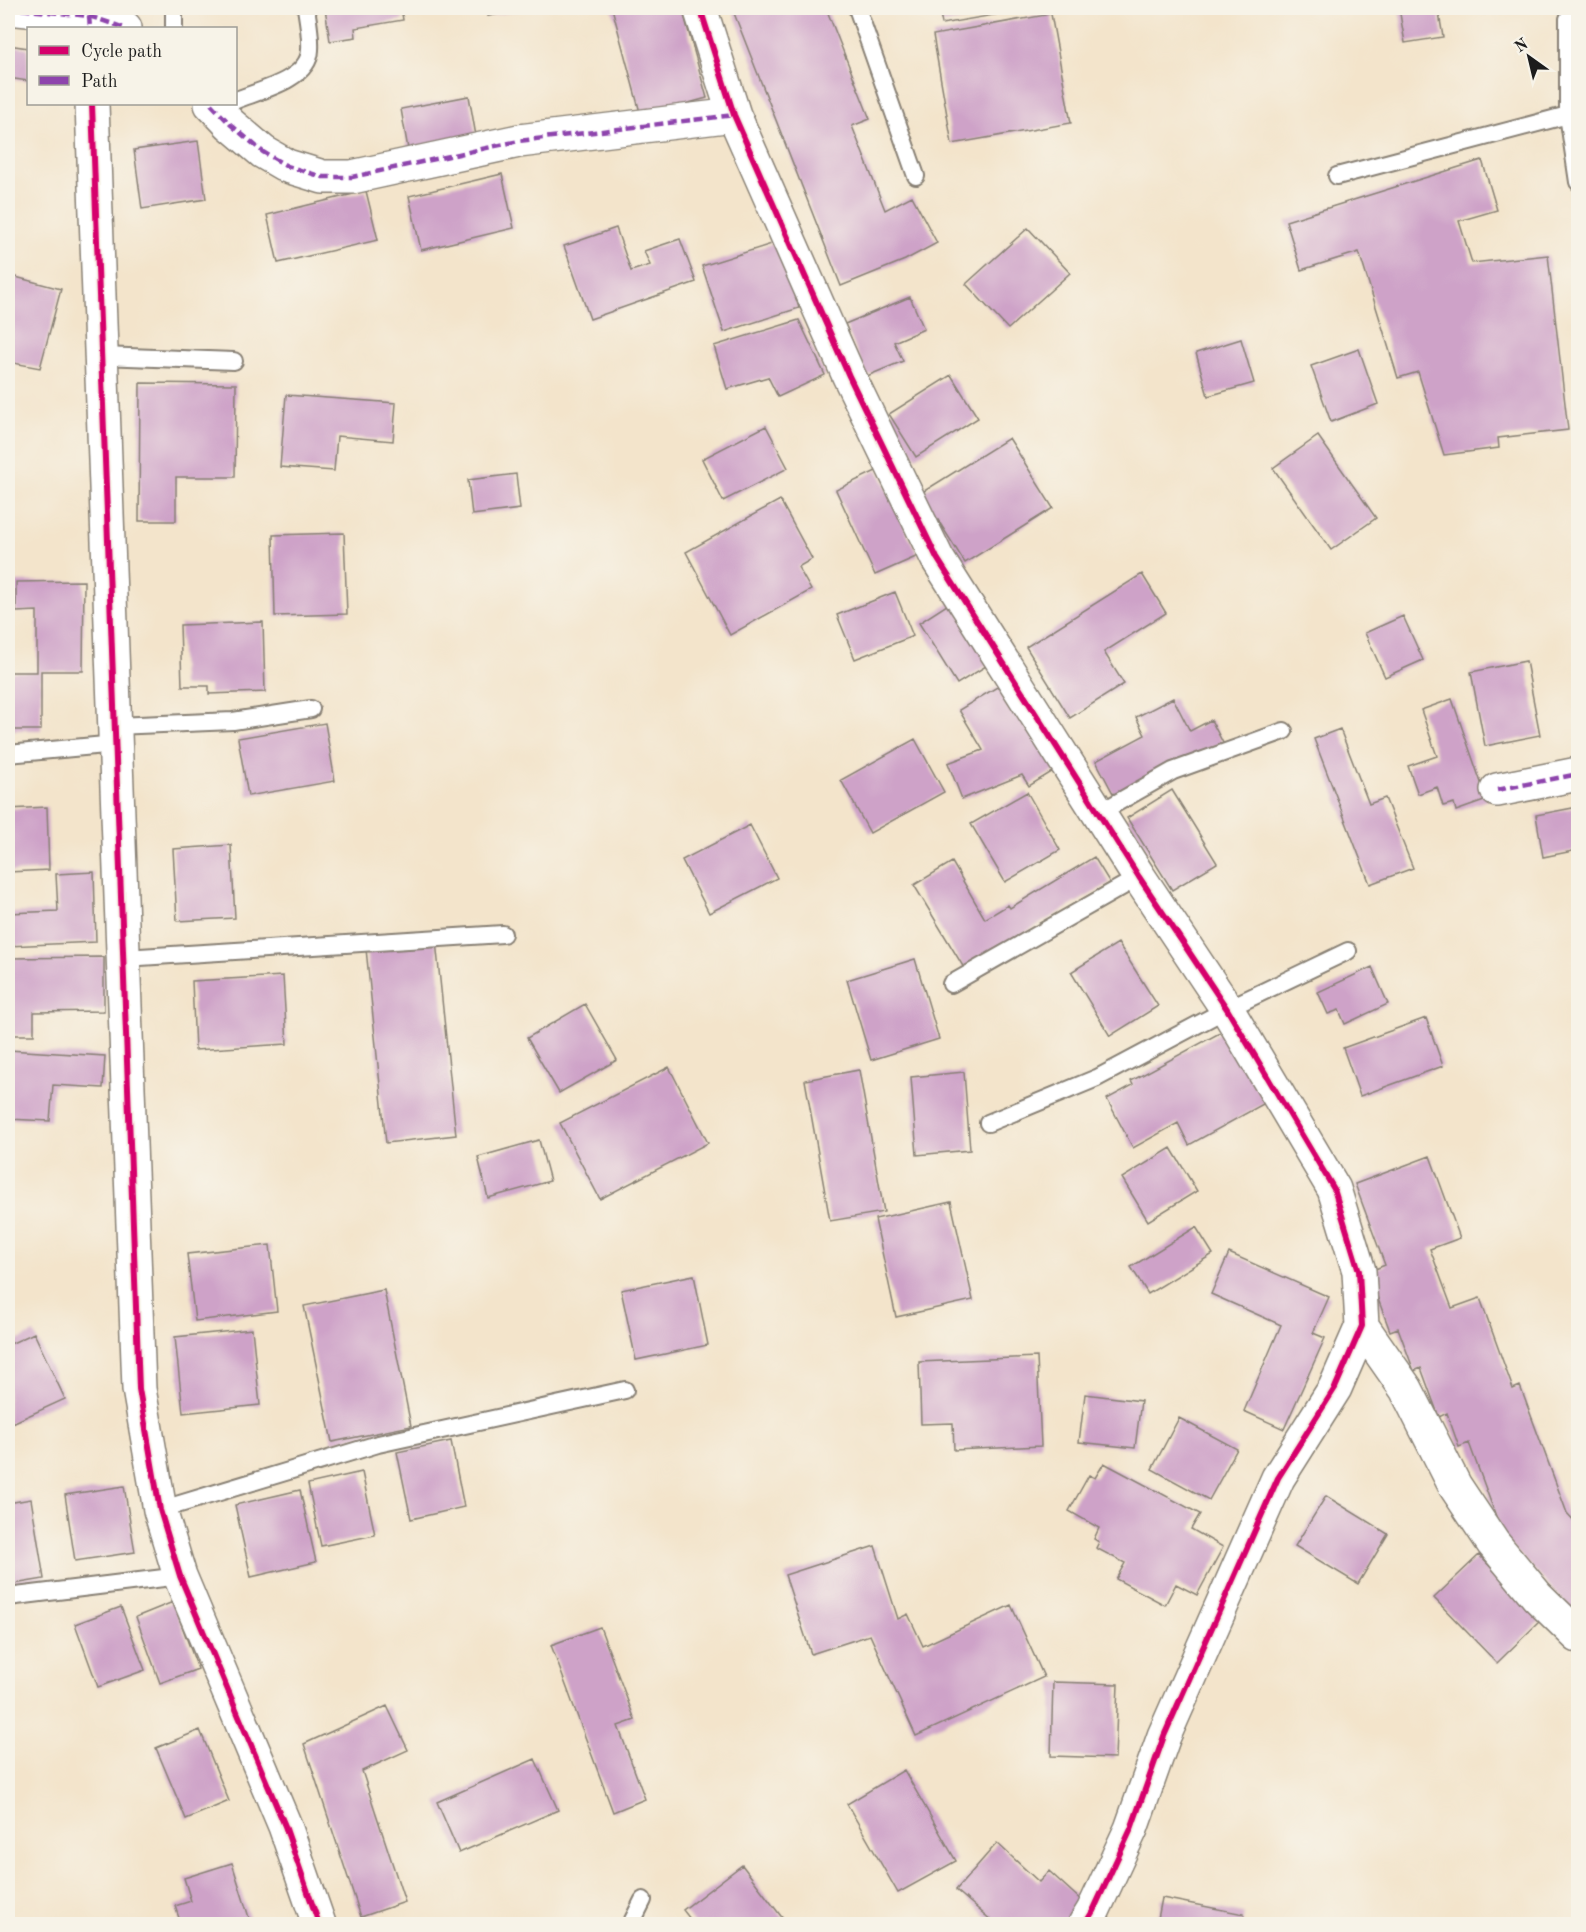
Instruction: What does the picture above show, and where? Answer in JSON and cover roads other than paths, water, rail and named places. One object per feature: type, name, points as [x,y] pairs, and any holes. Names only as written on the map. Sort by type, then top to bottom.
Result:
[{"type":"street","points":[[8,8],[119,27]]},
{"type":"street","points":[[700,8],[734,115],[849,376],[937,558],[1139,877],[1227,1009],[1334,1189],[1359,1271],[1362,1326],[1335,1388],[1278,1478],[1164,1736],[1131,1829],[1085,1924]]},
{"type":"street","points":[[93,105],[139,1389],[160,1510],[180,1576],[285,1826],[319,1924]]},
{"type":"street","points":[[222,105],[230,124],[263,152],[287,166],[322,177],[352,177],[519,141],[734,115]]},
{"type":"street","points":[[1497,790],[1578,774]]},
{"type":"street","points":[[1362,1326],[1406,1389],[1455,1486],[1493,1543],[1538,1596],[1578,1636]]},
{"type":"lane","points":[[174,8],[174,27]]},
{"type":"lane","points":[[237,98],[289,79],[304,67],[311,52],[306,8]]},
{"type":"lane","points":[[857,8],[916,176]]},
{"type":"lane","points":[[1573,8],[1568,19],[1568,115],[1578,182]]},
{"type":"lane","points":[[1337,176],[1568,115]]},
{"type":"lane","points":[[102,356],[234,361]]},
{"type":"lane","points":[[8,754],[115,735],[311,709]]},
{"type":"lane","points":[[1098,813],[1173,771],[1284,731]]},
{"type":"lane","points":[[951,984],[1139,877]]},
{"type":"lane","points":[[124,958],[503,934]]},
{"type":"lane","points":[[988,1123],[1097,1078],[1227,1009],[1348,951]]},
{"type":"lane","points":[[160,1510],[378,1444],[625,1390]]},
{"type":"lane","points":[[8,1597],[180,1576]]},
{"type":"lane","points":[[631,1924],[643,1900]]}]
